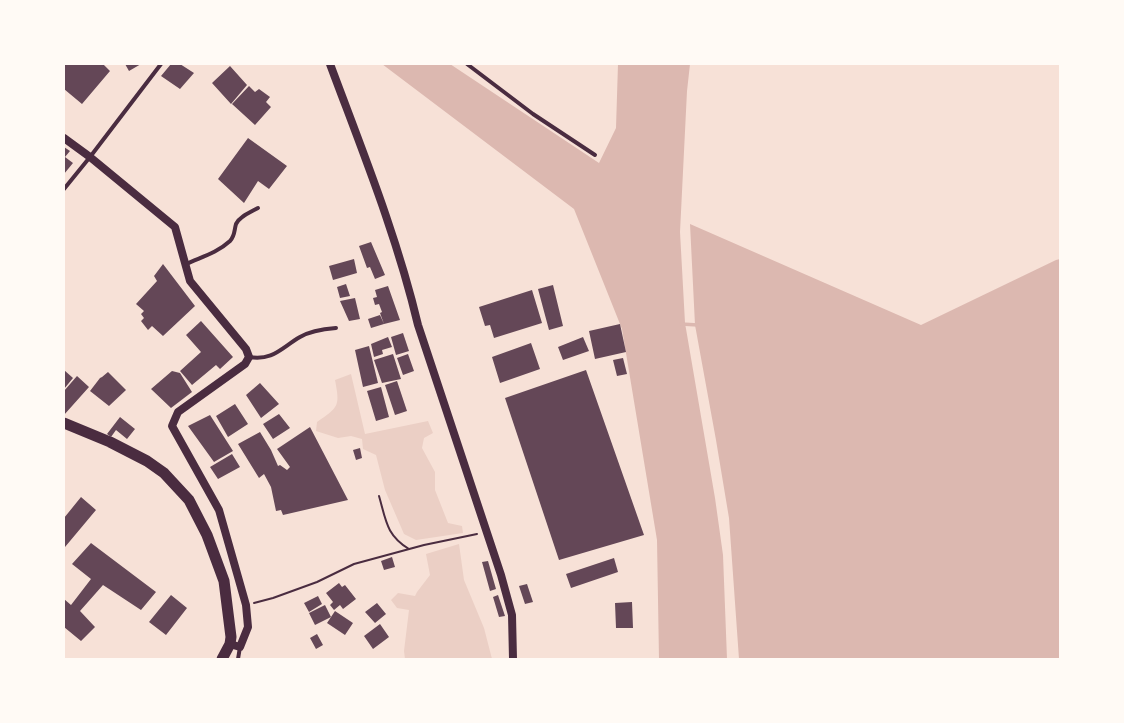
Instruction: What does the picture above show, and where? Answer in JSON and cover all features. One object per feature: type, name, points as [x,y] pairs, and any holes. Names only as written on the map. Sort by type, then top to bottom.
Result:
[{"type":"highway","points":[[64,423],[110,442],[147,461],[164,473],[189,500],[207,535],[224,581],[229,611],[231,637],[235,646],[222,659]]},
{"type":"main road","points":[[330,64],[384,211],[418,326],[501,575],[512,615],[513,659]]},
{"type":"main road","points":[[64,138],[90,157],[175,227],[190,281],[246,350],[249,357],[245,364],[178,412],[172,426],[219,510],[246,606],[248,627],[235,646]]},
{"type":"street","points":[[64,188],[90,157],[161,64]]},
{"type":"street","points":[[467,64],[533,114],[595,155]]},
{"type":"street","points":[[185,265],[204,255],[220,250],[231,240],[239,220],[258,208]]},
{"type":"street","points":[[249,357],[259,359],[273,355],[301,336],[336,328]]},
{"type":"street","points":[[235,646],[238,659]]},
{"type":"path","points":[[379,496],[390,533],[398,543],[409,549]]},
{"type":"path","points":[[246,606],[317,582],[354,564],[409,549],[487,532]]},
{"type":"shaded area","points":[[382,64],[450,64],[599,163],[616,128],[618,64],[690,64],[687,91],[680,232],[685,323],[715,498],[723,555],[727,659],[659,659],[657,540],[622,329],[574,209]]},
{"type":"shaded area","points":[[690,224],[921,325],[1060,259],[1060,659],[739,659],[729,518],[695,325]]},
{"type":"shaded area","points":[[351,374],[365,434],[428,421],[433,433],[424,438],[422,448],[435,472],[435,490],[448,523],[462,526],[463,533],[416,540],[404,534],[385,490],[376,455],[363,449],[362,439],[351,436],[338,438],[316,431],[317,422],[330,413],[336,405],[337,395],[335,380]]},
{"type":"shaded area","points":[[459,544],[464,580],[484,628],[492,659],[405,659],[404,651],[409,610],[397,608],[391,600],[398,593],[415,596],[430,575],[426,554]]},
{"type":"building","points":[[64,64],[103,64],[110,71],[82,104],[64,89]]},
{"type":"building","points":[[125,64],[141,64],[129,71]]},
{"type":"building","points":[[171,64],[180,64],[194,73],[180,89],[161,76]]},
{"type":"building","points":[[230,66],[247,85],[231,104],[212,83]]},
{"type":"building","points":[[249,86],[255,92],[259,89],[270,97],[266,102],[271,107],[255,125],[232,104]]},
{"type":"building","points":[[248,138],[287,166],[269,189],[258,181],[244,203],[218,179]]},
{"type":"building","points":[[64,147],[70,151],[65,157],[73,163],[64,174]]},
{"type":"building","points":[[371,242],[385,275],[375,279],[370,267],[367,268],[359,246]]},
{"type":"building","points":[[354,259],[357,273],[333,280],[329,266]]},
{"type":"building","points":[[163,264],[195,306],[163,336],[152,326],[148,330],[141,321],[144,318],[141,314],[144,311],[136,304],[157,281],[154,276]]},
{"type":"building","points":[[346,284],[350,296],[340,298],[337,287]]},
{"type":"building","points":[[553,285],[563,326],[549,330],[538,289]]},
{"type":"building","points":[[388,286],[400,320],[384,324],[380,313],[382,312],[379,304],[375,305],[373,298],[377,297],[375,290]]},
{"type":"building","points":[[532,290],[542,323],[494,338],[490,325],[485,326],[479,307]]},
{"type":"building","points":[[355,298],[360,319],[349,321],[340,301]]},
{"type":"building","points":[[380,315],[384,324],[371,328],[368,319]]},
{"type":"building","points":[[201,321],[233,357],[220,369],[216,365],[192,385],[180,371],[201,352],[186,335]]},
{"type":"building","points":[[620,324],[626,352],[595,359],[589,331]]},
{"type":"building","points":[[403,333],[409,351],[396,355],[391,337]]},
{"type":"building","points":[[388,337],[392,347],[382,350],[383,354],[374,357],[371,344]]},
{"type":"building","points":[[583,337],[589,351],[563,360],[558,347]]},
{"type":"building","points":[[531,343],[540,369],[500,383],[492,357]]},
{"type":"building","points":[[369,346],[378,383],[363,387],[355,350]]},
{"type":"building","points":[[393,354],[401,379],[382,383],[374,360]]},
{"type":"building","points":[[408,354],[414,371],[403,375],[397,358]]},
{"type":"building","points":[[623,358],[627,374],[617,376],[613,360]]},
{"type":"building","points":[[64,370],[73,378],[64,389]]},
{"type":"building","points":[[586,370],[644,535],[559,560],[505,398]]},
{"type":"building","points":[[172,371],[180,373],[192,392],[171,408],[151,389]]},
{"type":"building","points":[[108,372],[126,390],[109,406],[90,391],[100,378]]},
{"type":"building","points":[[77,376],[89,387],[64,415],[64,391]]},
{"type":"building","points":[[397,381],[407,411],[395,415],[385,385]]},
{"type":"building","points":[[260,383],[279,404],[261,418],[246,395]]},
{"type":"building","points":[[381,387],[389,417],[376,421],[367,391]]},
{"type":"building","points":[[235,404],[248,424],[228,437],[216,416]]},
{"type":"building","points":[[279,414],[290,428],[273,439],[263,424]]},
{"type":"building","points":[[210,415],[233,451],[214,462],[188,426]]},
{"type":"building","points":[[120,417],[135,429],[127,439],[116,430],[111,437],[107,434]]},
{"type":"building","points":[[310,427],[348,500],[283,515],[281,510],[276,511],[271,487],[264,474],[259,478],[238,444],[260,432],[271,450],[278,466],[280,465],[287,470],[290,467],[277,449]]},
{"type":"building","points":[[360,448],[362,458],[356,460],[353,450]]},
{"type":"building","points":[[232,454],[240,467],[218,479],[210,467]]},
{"type":"building","points":[[81,497],[96,510],[65,547],[64,518]]},
{"type":"building","points":[[91,543],[156,592],[141,610],[103,585],[80,611],[95,627],[81,641],[64,627],[64,599],[71,605],[91,579],[72,564]]},
{"type":"building","points":[[392,557],[395,567],[384,570],[381,561]]},
{"type":"building","points":[[614,558],[618,572],[571,588],[566,574]]},
{"type":"building","points":[[488,561],[496,589],[490,591],[482,562]]},
{"type":"building","points":[[339,583],[342,587],[345,585],[356,599],[343,609],[340,605],[334,610],[330,605],[333,602],[326,593]]},
{"type":"building","points":[[527,584],[533,602],[525,604],[519,586]]},
{"type":"building","points":[[171,595],[187,608],[166,635],[149,622]]},
{"type":"building","points":[[498,595],[505,616],[499,617],[493,597]]},
{"type":"building","points":[[318,596],[322,604],[309,612],[304,603]]},
{"type":"building","points":[[632,602],[633,628],[616,628],[615,603]]},
{"type":"building","points":[[377,603],[386,614],[375,623],[365,612]]},
{"type":"building","points":[[325,605],[331,617],[315,625],[309,613]]},
{"type":"building","points":[[335,611],[353,623],[345,635],[327,623]]},
{"type":"building","points":[[380,624],[389,637],[373,649],[364,636]]},
{"type":"building","points":[[317,634],[323,645],[316,649],[310,638]]},
{"type":"waterway","points":[[681,324],[698,325]]}]
